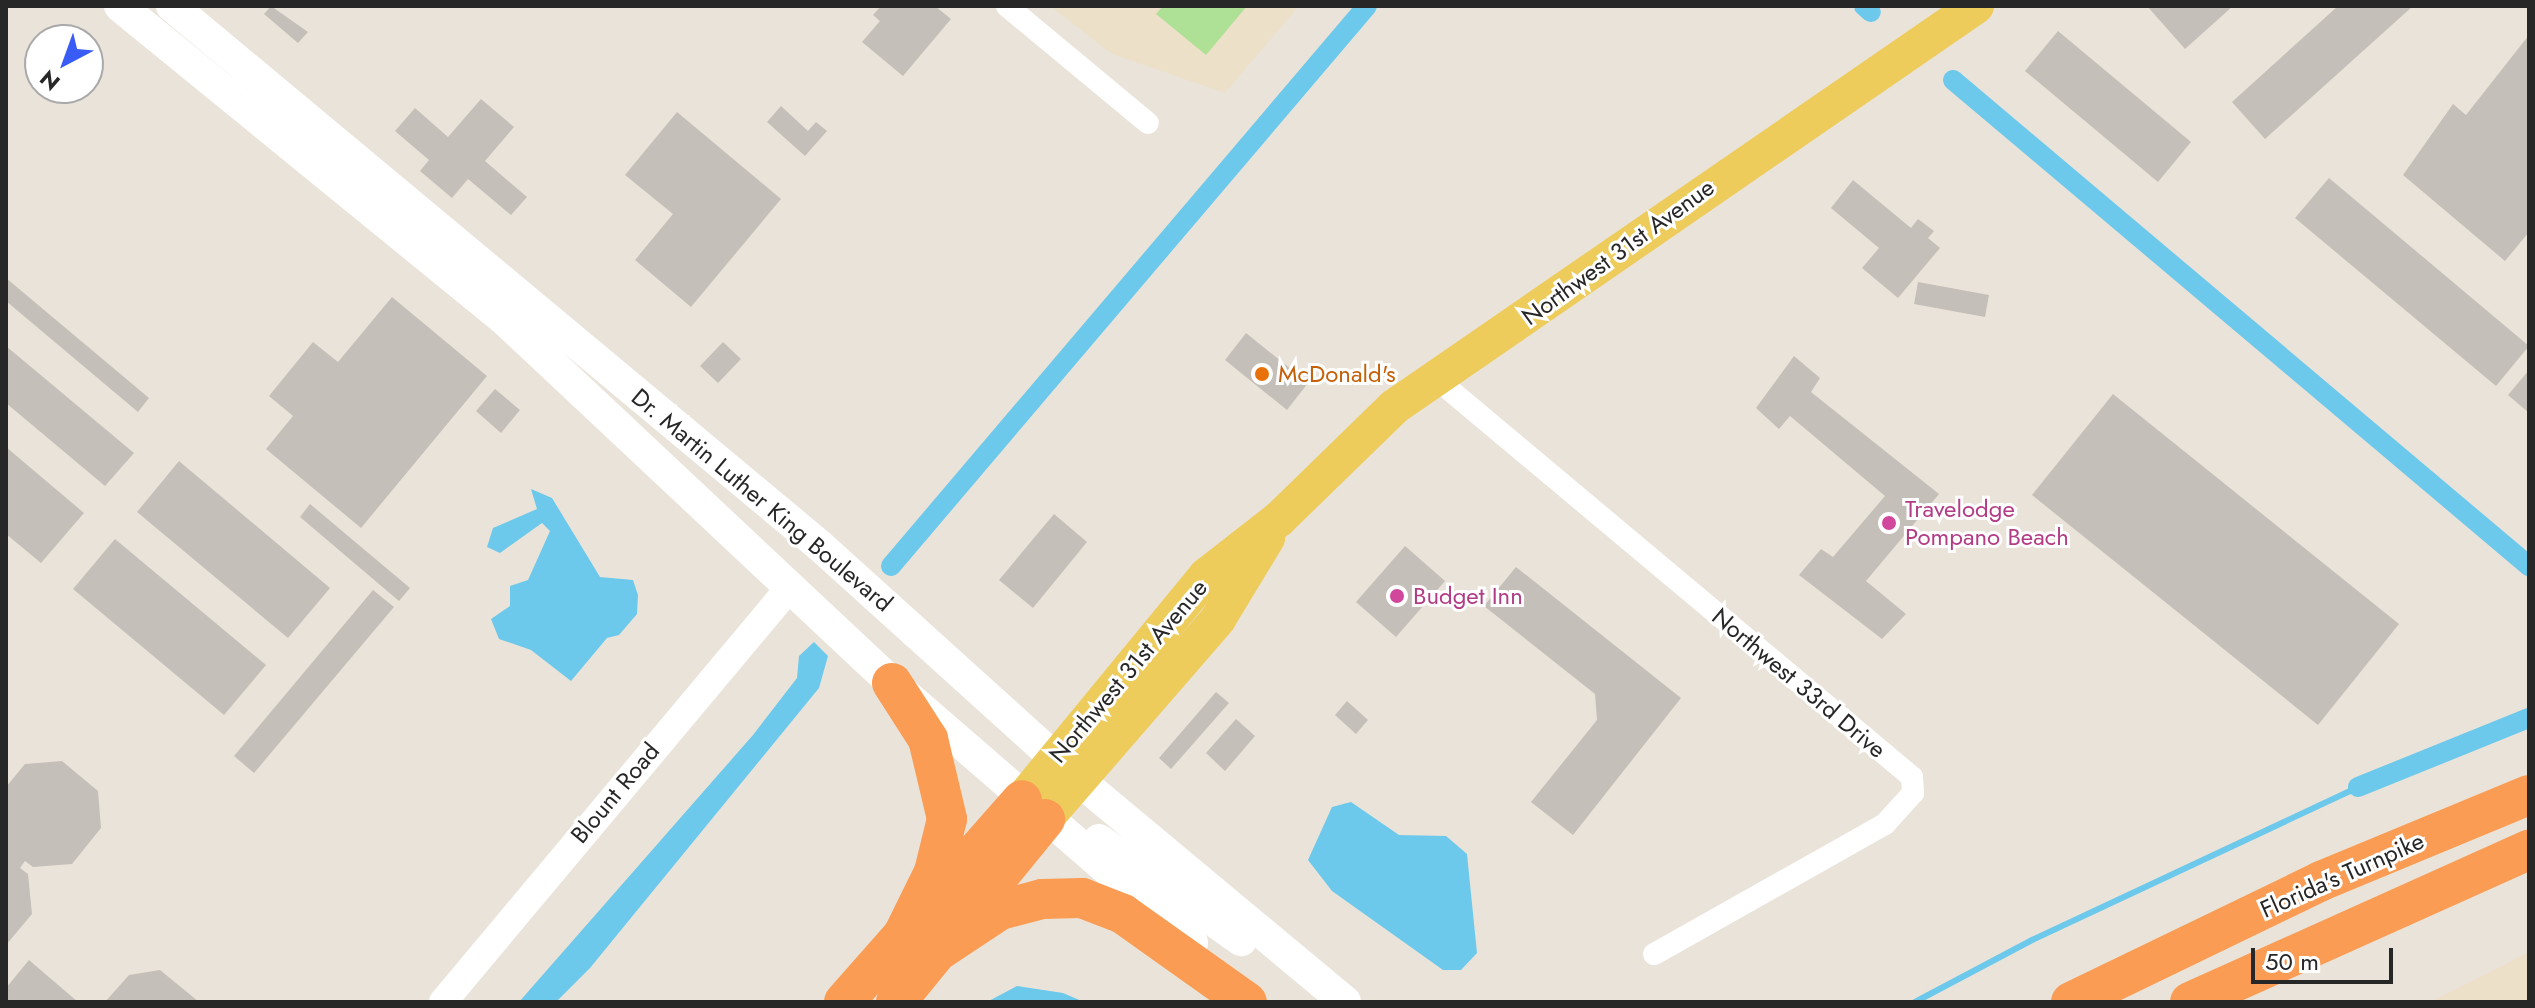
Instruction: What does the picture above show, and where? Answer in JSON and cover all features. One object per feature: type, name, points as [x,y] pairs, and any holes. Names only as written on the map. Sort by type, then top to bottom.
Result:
[{"type":"highway","points":[[892,683],[928,739],[947,819],[934,872],[901,939]]},
{"type":"highway","name":"Florida's Turnpike","points":[[2071,1002],[2321,881],[2529,795]]},
{"type":"highway","points":[[844,1002],[901,939],[1034,810]]},
{"type":"highway","points":[[896,1002],[941,949],[1034,810]]},
{"type":"highway","name":"Florida's Turnpike","points":[[2190,1002],[2529,850]]},
{"type":"highway","points":[[941,949],[1000,910],[1042,899],[1082,898],[1123,914],[1247,1002]]},
{"type":"main road","name":"Dr. Martin Luther King Boulevard","points":[[120,6],[505,320],[892,683],[1034,810],[1262,1002]]},
{"type":"main road","name":"Dr. Martin Luther King Boulevard","points":[[172,6],[819,545],[1067,769],[1340,998]]},
{"type":"main road","name":"Northwest 31st Avenue","points":[[1034,810],[1206,576],[1279,519],[1394,407],[1439,381],[1670,213],[1976,6]]},
{"type":"main road","points":[[271,130],[288,131],[344,169],[383,180]]},
{"type":"main road","points":[[355,198],[369,194],[456,258],[478,259]]},
{"type":"main road","points":[[1034,810],[1072,821],[1297,979],[1340,998]]},
{"type":"street","points":[[1007,6],[1148,123]]},
{"type":"street","name":"Northwest 33rd Drive","points":[[1439,381],[1912,777],[1913,793],[1885,824],[1654,954]]},
{"type":"street","name":"Blount Road","points":[[443,1002],[791,586]]},
{"type":"shaded area","points":[[1050,6],[1299,6],[1225,93],[1112,54]]},
{"type":"shaded area","points":[[2529,952],[2529,1002],[2430,1002]]},
{"type":"green space","points":[[1163,6],[1247,6],[1206,55],[1156,14]]},
{"type":"water","points":[[531,489],[552,498],[600,577],[633,580],[638,595],[637,614],[619,635],[607,638],[571,681],[531,650],[499,639],[491,619],[510,606],[510,586],[528,580],[550,531],[542,523],[500,553],[487,547],[493,528],[537,509]]},
{"type":"water","points":[[814,642],[828,656],[819,688],[590,968],[556,1002],[519,1002],[753,735],[797,678],[799,656]]},
{"type":"water","points":[[1351,802],[1399,835],[1446,836],[1467,854],[1477,953],[1461,970],[1443,970],[1332,891],[1308,860],[1332,807]]},
{"type":"water","points":[[1017,986],[1063,993],[1084,1002],[987,1002]]},
{"type":"building","points":[[271,6],[308,32],[298,43],[264,14]]},
{"type":"building","points":[[881,6],[935,6],[951,19],[903,76],[862,42],[880,21],[873,15]]},
{"type":"building","points":[[2147,6],[2233,6],[2185,49]]},
{"type":"building","points":[[2338,6],[2413,6],[2265,139],[2232,102]]},
{"type":"building","points":[[2058,31],[2191,142],[2158,182],[2025,71]]},
{"type":"building","points":[[2529,35],[2529,232],[2505,261],[2403,175],[2453,104],[2466,115]]},
{"type":"building","points":[[481,99],[514,127],[485,161],[527,197],[511,215],[468,179],[452,198],[420,171],[429,160],[395,131],[415,108],[448,137]]},
{"type":"building","points":[[781,106],[808,131],[816,122],[827,131],[805,156],[767,122]]},
{"type":"building","points":[[677,112],[781,199],[691,307],[635,260],[673,214],[625,175]]},
{"type":"building","points":[[2329,178],[2529,346],[2496,386],[2295,218]]},
{"type":"building","points":[[1853,180],[1911,228],[1918,219],[1934,231],[1928,238],[1940,248],[1898,298],[1862,268],[1879,248],[1831,208]]},
{"type":"building","points":[[6,278],[149,398],[138,412],[6,301]]},
{"type":"building","points":[[1918,282],[1989,295],[1985,317],[1914,304]]},
{"type":"building","points":[[392,297],[487,376],[361,528],[266,449],[293,416],[269,396],[313,342],[338,362]]},
{"type":"building","points":[[1246,333],[1308,383],[1287,410],[1225,360]]},
{"type":"building","points":[[723,342],[741,359],[718,383],[700,366]]},
{"type":"building","points":[[6,346],[134,453],[105,486],[6,403]]},
{"type":"building","name":"Travelodge Pompano Beach","points":[[1794,356],[1820,378],[1811,392],[1939,494],[1866,581],[1906,614],[1882,639],[1799,575],[1821,549],[1833,557],[1885,496],[1790,416],[1779,429],[1756,408]]},
{"type":"building","points":[[2529,370],[2529,413],[2508,395]]},
{"type":"building","points":[[495,389],[520,410],[501,433],[476,411]]},
{"type":"building","points":[[2113,394],[2399,624],[2318,725],[2032,495]]},
{"type":"building","points":[[6,447],[84,513],[41,563],[6,534]]},
{"type":"building","points":[[179,461],[330,588],[288,638],[137,512]]},
{"type":"building","points":[[310,504],[410,588],[399,601],[300,517]]},
{"type":"building","points":[[1054,514],[1087,542],[1033,608],[999,580]]},
{"type":"building","points":[[115,539],[266,665],[224,715],[73,589]]},
{"type":"building","points":[[1405,546],[1445,581],[1396,637],[1356,602]]},
{"type":"building","points":[[1516,567],[1681,698],[1573,835],[1531,802],[1597,720],[1595,694],[1484,606]]},
{"type":"building","points":[[373,590],[394,607],[254,773],[234,756]]},
{"type":"building","points":[[1216,692],[1229,703],[1171,769],[1159,758]]},
{"type":"building","points":[[1347,701],[1368,720],[1356,734],[1335,715]]},
{"type":"building","points":[[1236,719],[1255,736],[1225,771],[1206,753]]},
{"type":"building","points":[[62,761],[98,791],[101,828],[72,864],[33,867],[25,861],[20,868],[28,874],[32,914],[6,945],[6,787],[25,764]]},
{"type":"building","points":[[29,960],[78,1002],[6,1002],[6,988]]},
{"type":"building","points":[[160,970],[199,1002],[105,1002],[129,975]]},
{"type":"waterway","points":[[891,566],[1367,6]]},
{"type":"waterway","points":[[1864,6],[1871,12]]},
{"type":"waterway","points":[[1953,80],[2529,566]]},
{"type":"waterway","points":[[2358,787],[2529,718]]},
{"type":"waterway","points":[[1915,1002],[2032,940],[2358,787]]},
{"type":"place","name":"McDonald's","points":[[1262,374]]},
{"type":"place","name":"Travelodge Pompano Beach","points":[[1889,523]]},
{"type":"place","name":"Budget Inn","points":[[1397,596]]}]
